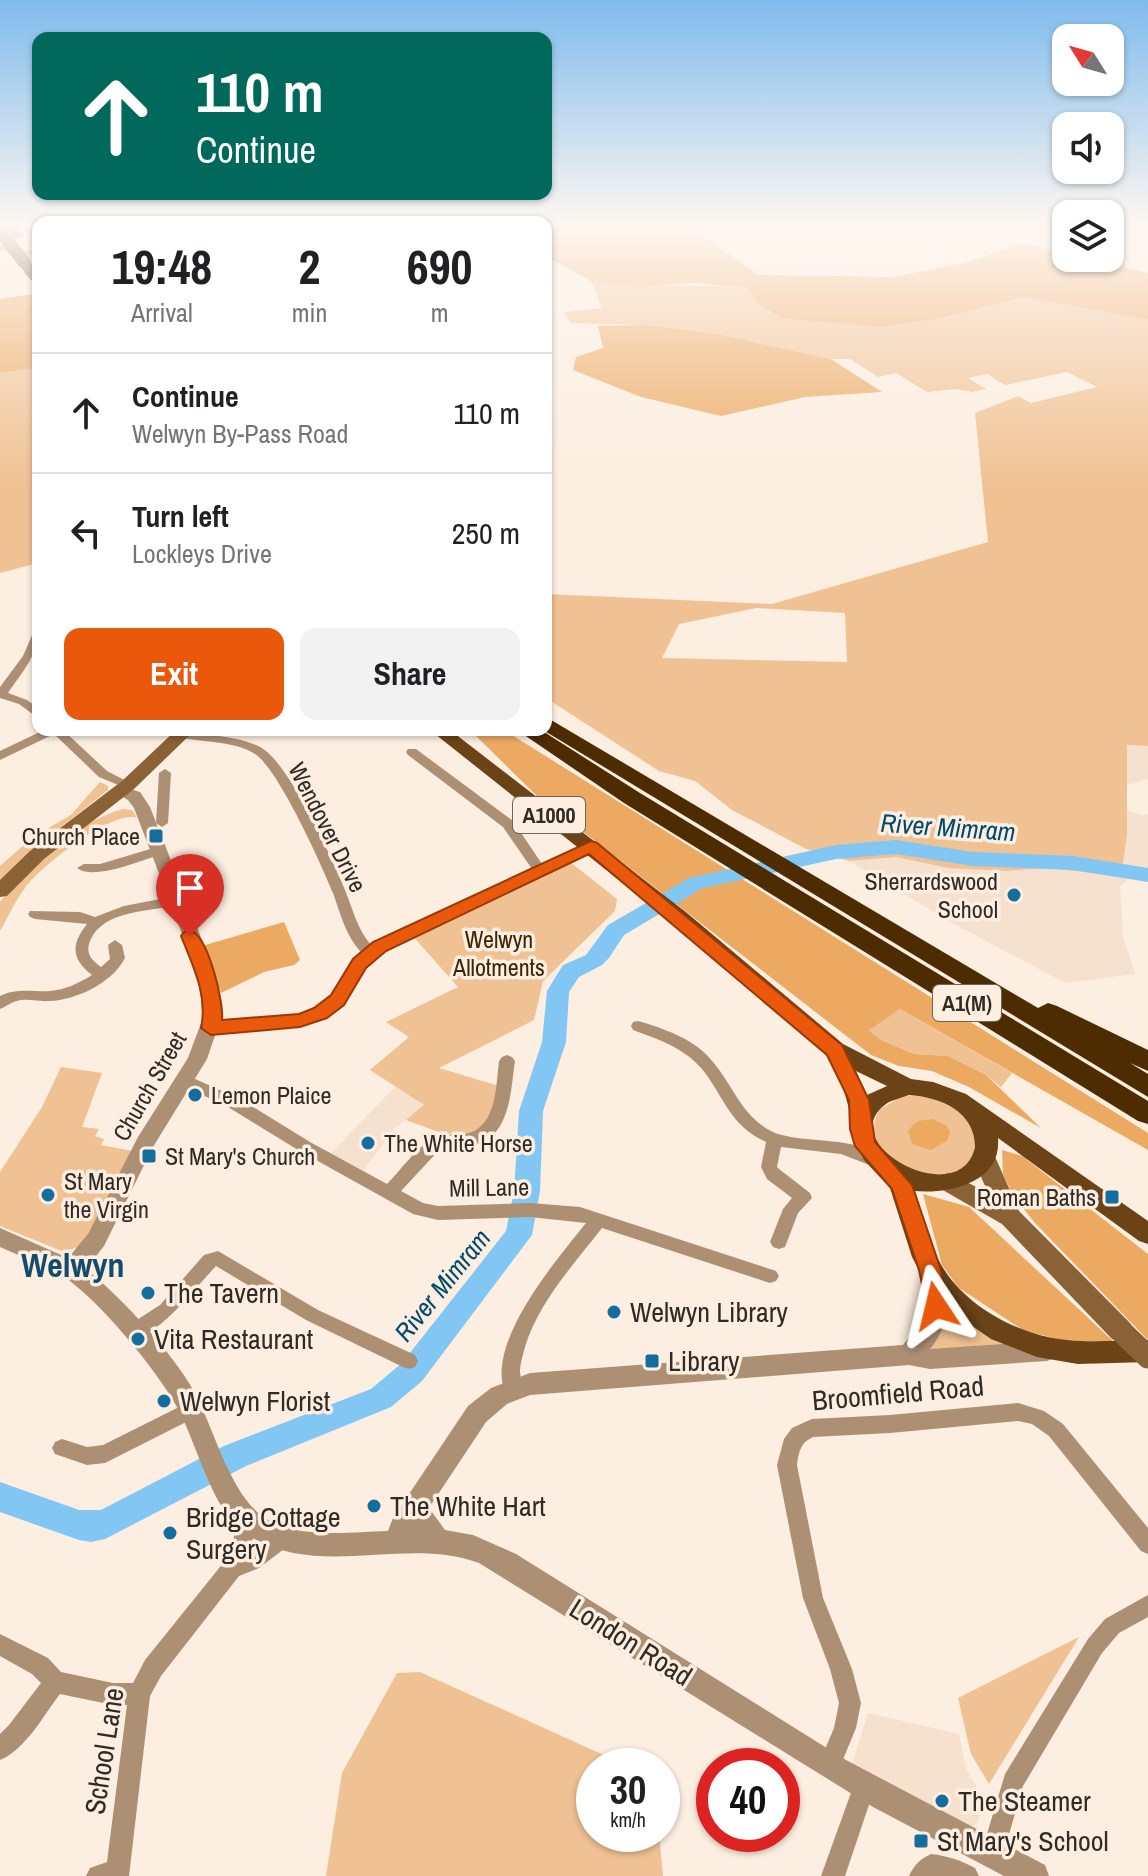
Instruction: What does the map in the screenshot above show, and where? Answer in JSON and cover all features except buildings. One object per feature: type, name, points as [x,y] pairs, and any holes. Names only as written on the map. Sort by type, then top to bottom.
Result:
[{"type":"highway","name":"A1(M)","points":[[552,727],[720,841]]},
{"type":"highway","name":"A1(M)","points":[[537,736],[787,882],[1148,1114]]},
{"type":"highway","name":"A1(M)","points":[[787,882],[947,967],[1148,1087]]},
{"type":"highway","points":[[947,967],[1092,1031],[1148,1061]]},
{"type":"main road","points":[[0,891],[37,855],[125,788],[180,736]]},
{"type":"main road","name":"A1000","points":[[447,736],[680,918],[835,1050],[908,1087]]},
{"type":"main road","name":"A1000","points":[[835,1050],[854,1087],[861,1123]]},
{"type":"main road","points":[[1148,1234],[1015,1137],[976,1115],[946,1093],[908,1087],[878,1096],[861,1123],[865,1146],[901,1185],[930,1270],[950,1296],[980,1319],[1022,1340],[1058,1351],[1148,1354]]},
{"type":"main road","points":[[976,1115],[986,1133],[985,1158],[1010,1217]]},
{"type":"main road","points":[[885,1168],[923,1183],[949,1182],[970,1173],[985,1158]]},
{"type":"main road","points":[[949,1182],[1010,1217],[1121,1331],[1148,1354]]},
{"type":"street","points":[[32,647],[1,694],[23,702],[32,709]]},
{"type":"street","points":[[0,756],[42,736]]},
{"type":"street","points":[[61,736],[103,774],[125,788]]},
{"type":"street","name":"Wendover Drive","points":[[203,736],[236,743],[266,756],[289,791],[337,885],[359,943],[370,953]]},
{"type":"street","points":[[412,752],[508,824],[539,870]]},
{"type":"street","points":[[156,817],[165,773]]},
{"type":"street","name":"Church Street","points":[[72,1270],[96,1240],[145,1143],[184,1080],[211,1028],[213,1015],[210,988],[157,851],[156,817],[125,788]]},
{"type":"street","points":[[211,1028],[300,1020],[320,1013],[338,1000],[370,953],[428,922],[591,846]]},
{"type":"street","points":[[84,868],[100,868],[157,851]]},
{"type":"street","points":[[102,975],[90,967],[81,952],[85,936],[98,923],[125,910],[176,901]]},
{"type":"street","points":[[35,914],[80,917],[98,923]]},
{"type":"street","points":[[0,1004],[14,995],[47,996],[70,992],[102,975],[118,958],[115,945]]},
{"type":"street","points":[[638,1026],[687,1046],[706,1064],[739,1115],[761,1133],[802,1146],[839,1148],[885,1168]]},
{"type":"street","points":[[389,1193],[435,1144],[466,1141],[488,1131],[495,1122],[507,1061]]},
{"type":"street","name":"Mill Lane","points":[[184,1080],[234,1103],[389,1193],[432,1212],[522,1210],[572,1213],[770,1276]]},
{"type":"street","points":[[839,1148],[861,1123]]},
{"type":"street","points":[[775,1139],[769,1167],[773,1174],[804,1198],[791,1209],[779,1242]]},
{"type":"street","points":[[513,1390],[510,1365],[520,1332],[598,1220]]},
{"type":"street","points":[[0,1237],[72,1270],[135,1331],[191,1410],[237,1510],[249,1523]]},
{"type":"street","points":[[135,1331],[166,1310],[210,1260],[218,1258],[312,1315],[409,1361]]},
{"type":"street","points":[[909,1355],[935,1328],[937,1318],[930,1270]]},
{"type":"street","points":[[397,1543],[402,1527],[477,1414],[488,1403],[513,1390],[543,1381],[775,1367],[909,1355],[930,1359],[1058,1351]]},
{"type":"street","points":[[62,1448],[87,1456],[105,1454],[191,1410]]},
{"type":"street","name":"Broomfield Road","points":[[829,1766],[845,1728],[850,1703],[841,1669],[809,1586],[787,1465],[791,1445],[799,1434],[812,1428],[1018,1412],[1029,1414],[1045,1420],[1056,1430],[1148,1544]]},
{"type":"street","points":[[414,1509],[433,1533],[432,1543]]},
{"type":"street","name":"London Road","points":[[249,1523],[281,1539],[356,1544],[432,1543],[472,1548],[505,1562],[864,1787],[1034,1876]]},
{"type":"street","name":"School Lane","points":[[111,1874],[139,1694],[153,1668],[232,1568],[249,1523]]},
{"type":"street","name":"School Lane","points":[[232,1568],[252,1561],[281,1539]]},
{"type":"street","points":[[993,1854],[1013,1782],[1095,1646],[1112,1626],[1148,1605]]},
{"type":"street","points":[[0,1645],[40,1666],[55,1682],[113,1694],[139,1694]]},
{"type":"street","points":[[0,1749],[17,1733],[55,1682]]},
{"type":"street","points":[[833,1876],[864,1787]]},
{"type":"street","points":[[921,1876],[931,1866],[951,1868],[967,1876]]},
{"type":"shaded area","points":[[0,313],[32,313],[32,369],[0,373]]},
{"type":"shaded area","points":[[773,313],[963,313],[880,327],[781,318]]},
{"type":"shaded area","points":[[1108,313],[1148,313],[1148,320]]},
{"type":"shaded area","points":[[643,325],[713,333],[831,359],[882,392],[805,397],[721,416],[641,397],[573,370],[576,357],[603,348],[598,326]]},
{"type":"shaded area","points":[[476,736],[514,736],[1148,1133],[1148,1150],[900,1009],[869,1030],[881,1040],[914,1054],[948,1056],[986,1075],[1041,1128],[969,1087],[932,1071],[899,1066],[871,1055],[538,797]]},
{"type":"shaded area","points":[[1126,745],[1148,746],[1148,779],[1127,785]]},
{"type":"shaded area","name":"Sherrardswood School","points":[[1127,810],[1148,814],[1148,880],[1132,877],[1120,886],[1123,936],[1135,974],[1065,983],[949,921],[849,861],[895,856],[949,867],[1007,871],[1047,868],[1121,875]]},
{"type":"shaded area","points":[[284,922],[300,960],[294,965],[264,972],[221,993],[202,946]]},
{"type":"shaded area","points":[[396,1086],[424,1106],[395,1128],[363,1171],[331,1153]]},
{"type":"shaded area","points":[[932,1119],[946,1125],[950,1132],[947,1141],[931,1150],[912,1144],[908,1130],[918,1121]]},
{"type":"shaded area","points":[[1002,1150],[1022,1156],[1148,1254],[1148,1340],[1035,1223],[1013,1196],[1003,1174]]},
{"type":"shaded area","points":[[923,1194],[969,1207],[1113,1341],[1065,1341],[1023,1330],[959,1288],[942,1265]]},
{"type":"shaded area","points":[[868,1713],[959,1734],[966,1769],[986,1802],[976,1825],[970,1826],[852,1764]]},
{"type":"green space","points":[[564,313],[809,313],[880,327],[963,313],[1108,313],[1148,320],[1148,746],[1127,745],[1127,835],[1121,876],[1047,868],[1007,871],[949,868],[896,857],[849,861],[806,849],[732,810],[695,781],[659,771],[552,702],[552,594],[772,604],[988,542],[975,413],[1018,396],[1031,403],[1097,387],[1067,372],[1005,385],[987,374],[968,378],[986,389],[927,392],[896,373],[878,377],[850,359],[831,359],[713,333],[643,325],[571,323]],"holes":[[[756,608],[845,613],[847,662],[662,658],[679,624]]]},
{"type":"green space","points":[[32,369],[32,565],[0,573],[0,373]]},
{"type":"green space","points":[[100,782],[108,786],[108,790],[39,844],[0,882],[0,866],[33,837],[71,815]]},
{"type":"green space","points":[[123,809],[132,810],[137,818],[111,822],[77,842],[45,867],[25,888],[0,931],[0,902],[25,874],[72,834]]},
{"type":"green space","name":"Welwyn Allotments","points":[[570,862],[617,899],[615,911],[543,981],[534,1020],[439,1068],[499,1086],[495,1111],[478,1133],[459,1136],[444,1134],[406,1120],[424,1105],[370,1070],[409,1037],[386,1022],[458,987],[411,934]]},
{"type":"green space","points":[[900,1009],[1012,1073],[1001,1087],[986,1075],[948,1056],[914,1054],[881,1040],[868,1029]]},
{"type":"green space","points":[[61,1067],[102,1073],[82,1127],[99,1129],[95,1136],[104,1139],[101,1145],[132,1151],[88,1239],[64,1252],[0,1226],[0,1172],[42,1107]]},
{"type":"green space","points":[[916,1095],[939,1100],[955,1108],[973,1130],[978,1142],[972,1157],[967,1165],[953,1174],[936,1177],[901,1167],[887,1156],[878,1143],[874,1127],[879,1110],[901,1097]]},
{"type":"green space","points":[[944,1302],[1018,1347],[930,1353],[926,1348],[936,1339],[941,1328]]},
{"type":"green space","points":[[1079,1637],[989,1784],[971,1754],[958,1698]]},
{"type":"green space","points":[[420,1672],[588,1748],[576,1748],[576,1852],[661,1852],[663,1876],[326,1876],[342,1773],[397,1673]]},
{"type":"waterway","name":"River Mimram","points":[[0,1497],[79,1525],[91,1527],[105,1524],[235,1456],[381,1398],[412,1372],[519,1235],[527,1191],[531,1111],[554,1042],[558,991],[571,971],[594,960],[601,953],[616,930],[696,883],[836,852],[896,847],[973,859],[1073,863],[1148,875]]},
{"type":"place","name":"Church Place","points":[[156,836]]},
{"type":"place","name":"Sherrardswood School","points":[[1014,895]]},
{"type":"place","name":"Lemon Plaice","points":[[195,1095]]},
{"type":"place","name":"The White Horse","points":[[368,1143]]},
{"type":"place","name":"St Mary's Church","points":[[149,1156]]},
{"type":"place","name":"St Mary the Virgin","points":[[48,1195]]},
{"type":"place","name":"Roman Baths","points":[[1112,1197]]},
{"type":"place","name":"The Tavern","points":[[148,1293]]},
{"type":"place","name":"Welwyn Library","points":[[614,1312]]},
{"type":"place","name":"Vita Restaurant","points":[[138,1339]]},
{"type":"place","name":"Library","points":[[652,1361]]},
{"type":"place","name":"Welwyn Florist","points":[[164,1401]]},
{"type":"place","name":"The White Hart","points":[[374,1506]]},
{"type":"place","name":"Bridge Cottage Surgery","points":[[170,1533]]},
{"type":"place","name":"The Steamer","points":[[942,1801]]},
{"type":"place","name":"St Mary's School","points":[[921,1841]]},
{"type":"district","name":"Welwyn","points":[[73,1265]]},
{"type":"route","points":[[190,936],[210,988],[213,1002],[211,1028],[300,1020],[320,1013],[338,1000],[360,964],[380,947],[591,846],[835,1050],[859,1100],[862,1117],[860,1129],[865,1146],[877,1162],[894,1174],[907,1199],[930,1270],[936,1306]]}]
